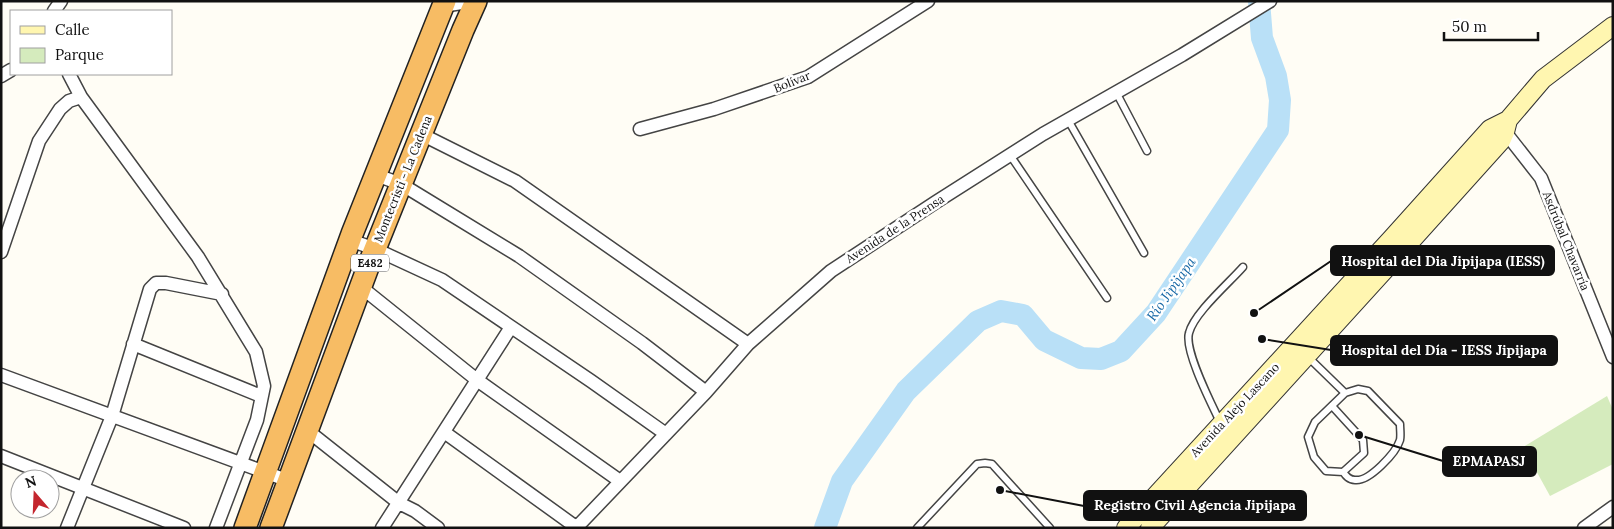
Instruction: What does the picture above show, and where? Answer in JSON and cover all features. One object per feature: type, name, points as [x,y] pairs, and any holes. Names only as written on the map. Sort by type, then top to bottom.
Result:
[{"type":"highway","name":"Montecristi - La Cadena","points":[[271,528],[360,287],[476,1]]},
{"type":"highway","name":"E482","points":[[245,528],[350,240],[443,4]]},
{"type":"main road","name":"Avenida Alejo Lascano","points":[[1150,528],[1501,141],[1507,126],[1543,79],[1613,26]]},
{"type":"main road","name":"Avenida Alejo Lascano","points":[[1126,528],[1490,129],[1507,126]]},
{"type":"street","points":[[443,4],[476,1]]},
{"type":"street","name":"Bolívar","points":[[640,129],[714,109],[808,77],[928,1]]},
{"type":"street","name":"Avenida de la Prensa","points":[[576,528],[706,392],[748,344],[832,270],[1010,155],[1269,2]]},
{"type":"street","points":[[70,75],[81,97],[198,257],[256,352],[264,386],[257,420],[216,528]]},
{"type":"street","points":[[1,252],[39,141],[60,109],[69,101],[81,97]]},
{"type":"street","name":"Asdrúbal Chavarría","points":[[1507,126],[1541,178],[1613,357]]},
{"type":"street","points":[[421,134],[515,180],[748,344]]},
{"type":"street","points":[[376,175],[401,184],[519,256],[642,343],[706,392]]},
{"type":"street","points":[[350,240],[375,249],[442,280],[666,434]]},
{"type":"street","points":[[67,528],[112,416],[150,289],[156,283],[166,283],[222,294]]},
{"type":"street","points":[[360,287],[477,380],[620,481]]},
{"type":"street","points":[[382,528],[511,327]]},
{"type":"street","points":[[134,344],[261,396]]},
{"type":"street","points":[[1,375],[289,482]]},
{"type":"street","points":[[308,431],[399,503],[415,511],[438,528]]},
{"type":"street","points":[[444,432],[576,528]]},
{"type":"street","points":[[1,456],[184,528]]},
{"type":"street","points":[[1584,528],[1613,507]]},
{"type":"lane","points":[[1116,92],[1147,151]]},
{"type":"lane","points":[[1068,120],[1144,253]]},
{"type":"lane","points":[[1010,155],[1107,298]]},
{"type":"lane","points":[[1221,425],[1191,355],[1188,342],[1189,333],[1197,316],[1243,267]]},
{"type":"lane","points":[[1306,356],[1345,393]]},
{"type":"lane","points":[[1358,389],[1368,391],[1400,424],[1400,439],[1394,453],[1367,478],[1357,481],[1349,479],[1343,472],[1326,470],[1314,457],[1308,437],[1315,422],[1345,393],[1358,389]]},
{"type":"lane","points":[[1332,406],[1363,440],[1364,454],[1343,472]]},
{"type":"lane","points":[[917,528],[977,464],[985,463],[992,464],[1050,528]]},
{"type":"green space","points":[[1607,396],[1613,410],[1613,464],[1550,496],[1523,447]]},
{"type":"waterway","name":"Río Jipijapa","points":[[825,528],[842,481],[906,391],[978,321],[1001,311],[1023,315],[1044,340],[1081,358],[1101,359],[1121,351],[1156,313],[1278,130],[1280,100],[1276,76],[1262,38],[1259,1]]},
{"type":"place","name":"Hospital del Dia Jipijapa (IESS)","points":[[1254,313]]},
{"type":"place","name":"Hospital del Día - IESS Jipijapa","points":[[1262,339]]},
{"type":"place","name":"EPMAPASJ","points":[[1359,435]]},
{"type":"place","name":"Registro Civil Agencia Jipijapa","points":[[1000,490]]}]
